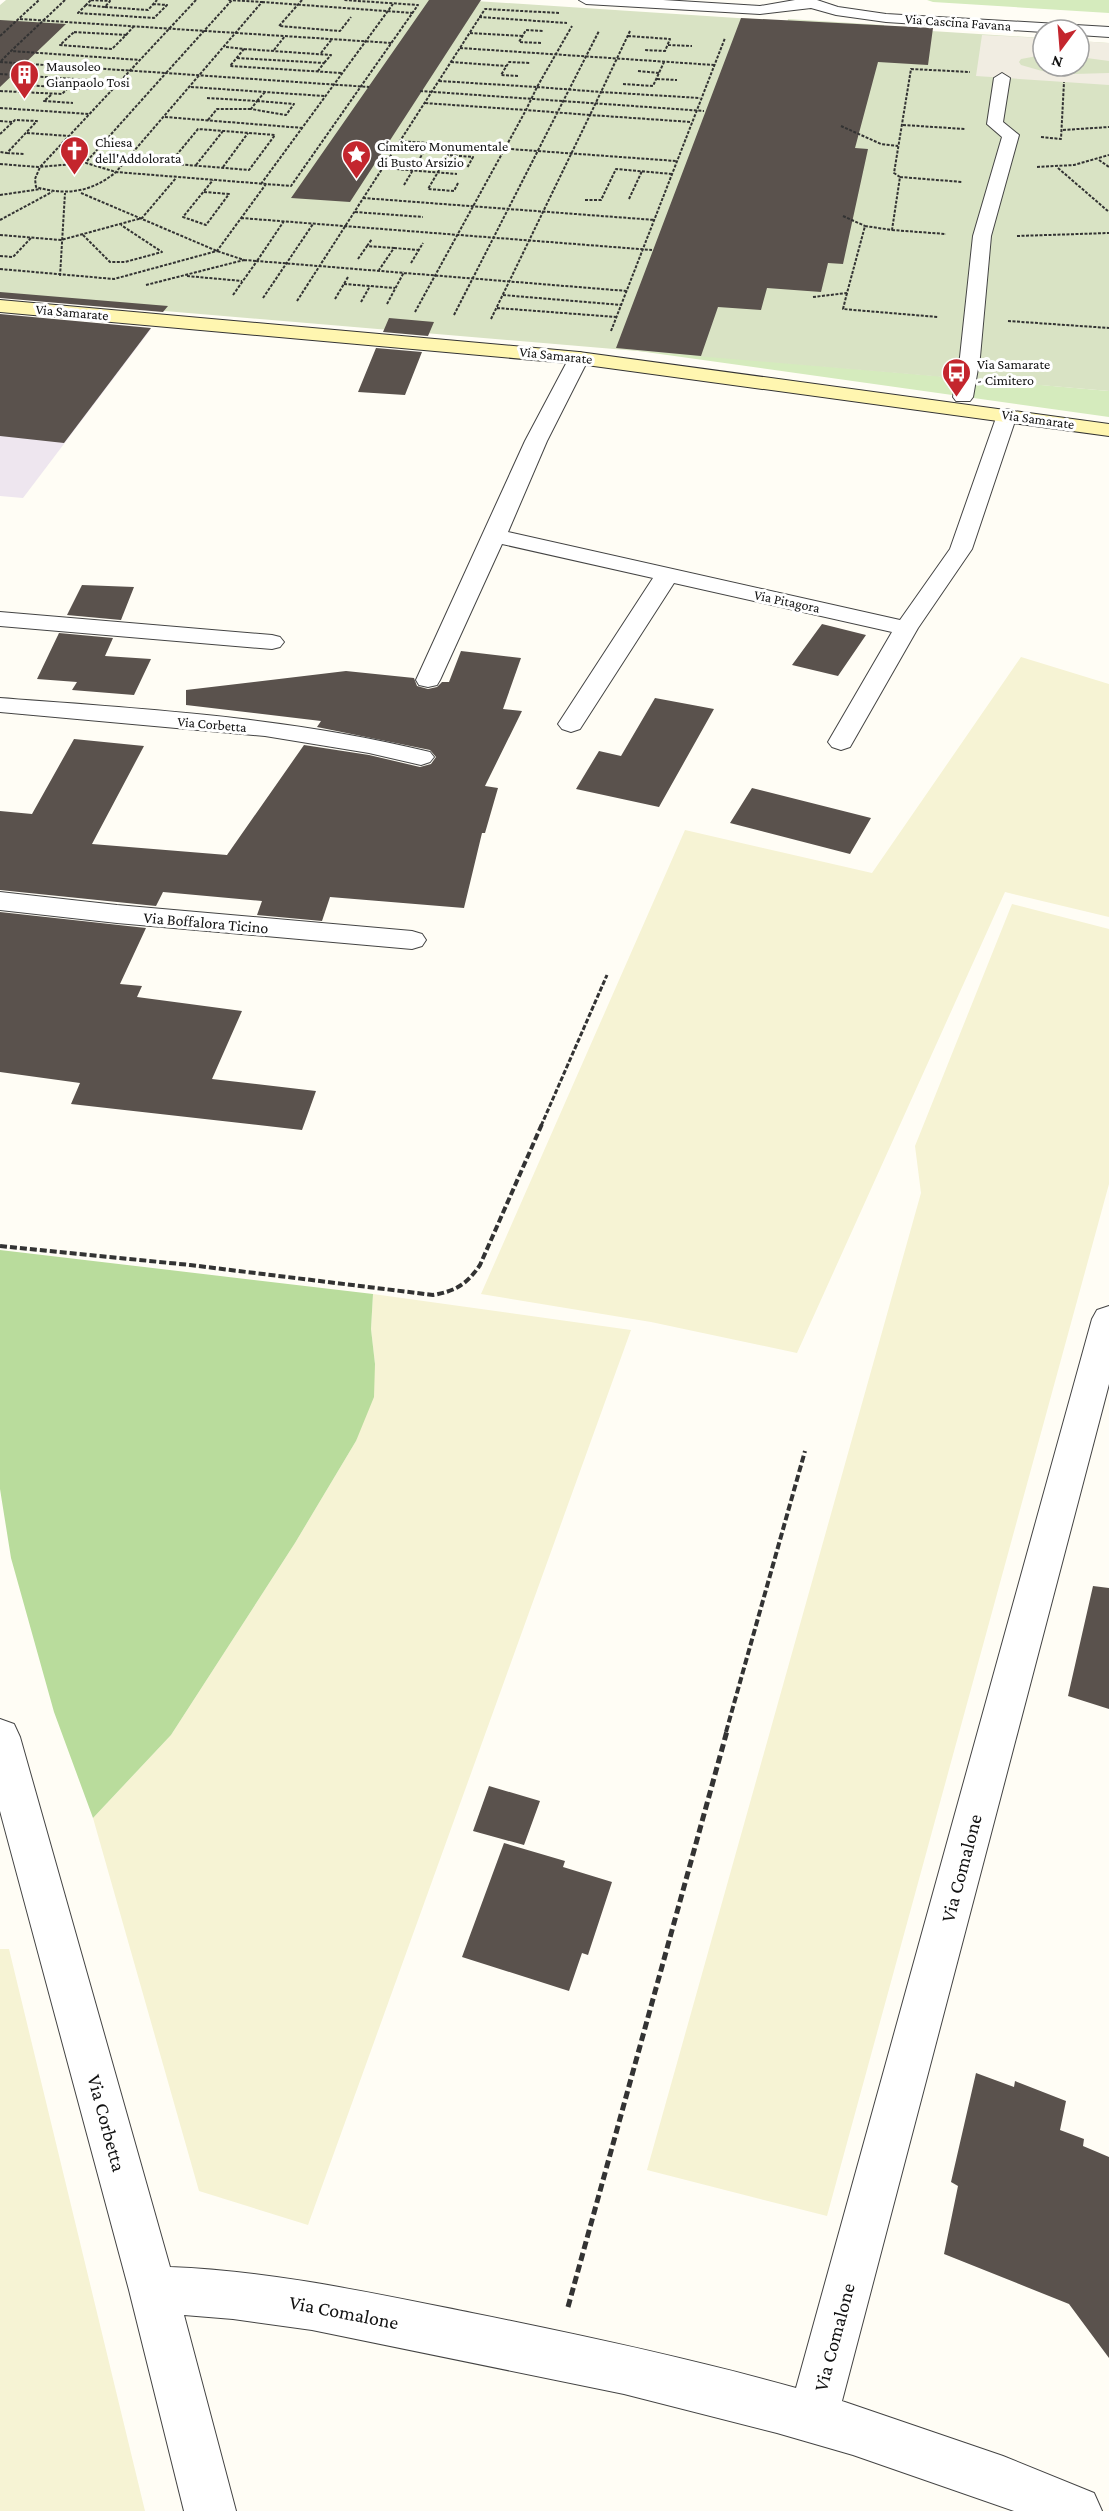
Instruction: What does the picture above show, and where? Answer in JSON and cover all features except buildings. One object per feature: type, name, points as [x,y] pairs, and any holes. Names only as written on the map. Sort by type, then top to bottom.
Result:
[{"type":"street","name":"Via Cascina Favana","points":[[586,0],[760,10],[806,2],[836,11],[886,18],[1109,32]]},
{"type":"street","points":[[963,397],[981,237],[995,184],[1005,165],[1009,133],[995,124],[1002,78]]},
{"type":"street","name":"Via Samarate","points":[[0,306],[579,358],[1109,430]]},
{"type":"street","points":[[428,680],[536,441],[579,358]]},
{"type":"street","points":[[840,742],[906,628],[961,549],[1007,415]]},
{"type":"street","name":"Via Pitagora","points":[[495,536],[906,628]]},
{"type":"street","points":[[571,724],[667,575]]},
{"type":"street","points":[[0,619],[272,642]]},
{"type":"street","name":"Via Corbetta","points":[[0,705],[250,727],[369,745],[421,758]]},
{"type":"street","name":"Via Boffalora Ticino","points":[[0,901],[117,914],[412,940]]},
{"type":"street","name":"Via Comalone","points":[[813,2417],[1109,1319]]},
{"type":"street","name":"Via Corbetta","points":[[0,1737],[153,2290],[210,2511]]},
{"type":"street","name":"Via Comalone","points":[[153,2290],[199,2291],[289,2301],[556,2354],[813,2417],[933,2455],[1076,2511]]},
{"type":"path","points":[[0,36],[39,0]]},
{"type":"path","points":[[0,62],[65,0]]},
{"type":"path","points":[[105,7],[110,2],[91,0],[78,13],[154,18],[167,5],[153,4]]},
{"type":"path","points":[[86,5],[148,10],[158,0]]},
{"type":"path","points":[[196,0],[40,167],[35,183],[42,189],[52,192],[80,192],[97,187],[117,172],[238,33],[262,2]]},
{"type":"path","points":[[227,0],[413,13]]},
{"type":"path","points":[[87,162],[232,0]]},
{"type":"path","points":[[302,0],[279,26],[340,31],[351,17]]},
{"type":"path","points":[[0,164],[40,167],[72,161],[87,162],[108,167],[117,172],[291,186],[418,5],[344,0]]},
{"type":"path","points":[[261,184],[394,3]]},
{"type":"path","points":[[293,306],[485,9],[566,14]]},
{"type":"path","points":[[20,18],[392,43]]},
{"type":"path","points":[[412,316],[573,23]]},
{"type":"path","points":[[452,319],[602,25]]},
{"type":"path","points":[[126,35],[74,32],[60,45],[112,49],[126,35],[134,26]]},
{"type":"path","points":[[489,322],[632,27]]},
{"type":"path","points":[[300,37],[308,28]]},
{"type":"path","points":[[541,43],[519,42],[526,30],[544,31]]},
{"type":"path","points":[[94,39],[100,33]]},
{"type":"path","points":[[469,33],[522,36]]},
{"type":"path","points":[[610,332],[727,33]]},
{"type":"path","points":[[273,51],[285,36]]},
{"type":"path","points":[[628,36],[670,39],[665,51],[645,50]]},
{"type":"path","points":[[320,54],[332,39]]},
{"type":"path","points":[[668,45],[692,46]]},
{"type":"path","points":[[225,47],[331,55],[318,72]]},
{"type":"path","points":[[460,48],[714,65]]},
{"type":"path","points":[[244,49],[230,66],[342,73]]},
{"type":"path","points":[[11,51],[141,60]]},
{"type":"path","points":[[236,57],[324,63]]},
{"type":"path","points":[[0,62],[369,87]]},
{"type":"path","points":[[451,62],[507,66]]},
{"type":"path","points":[[518,76],[501,75],[509,62],[530,63]]},
{"type":"path","points":[[623,84],[652,86],[664,62]]},
{"type":"path","points":[[977,73],[911,69],[894,173],[900,177],[995,184]]},
{"type":"path","points":[[638,71],[659,73]]},
{"type":"path","points":[[0,74],[120,82]]},
{"type":"path","points":[[656,79],[677,80]]},
{"type":"path","points":[[438,81],[700,98]]},
{"type":"path","points":[[903,125],[1061,139],[1064,82]]},
{"type":"path","points":[[25,85],[90,89]]},
{"type":"path","points":[[190,87],[325,96]]},
{"type":"path","points":[[0,91],[62,94],[68,88]]},
{"type":"path","points":[[420,91],[704,111]]},
{"type":"path","points":[[251,109],[265,92]]},
{"type":"path","points":[[51,94],[44,101],[73,103]]},
{"type":"path","points":[[207,98],[294,104],[286,115],[251,109],[217,110],[208,120]]},
{"type":"path","points":[[424,103],[692,122]]},
{"type":"path","points":[[0,108],[89,114]]},
{"type":"path","points":[[165,117],[303,128]]},
{"type":"path","points":[[0,122],[38,121],[7,153]]},
{"type":"path","points":[[0,135],[12,122]]},
{"type":"path","points":[[841,126],[881,144],[898,146]]},
{"type":"path","points":[[1063,130],[1109,127]]},
{"type":"path","points":[[127,160],[249,170],[275,135],[198,129],[170,163]]},
{"type":"path","points":[[196,165],[223,131]]},
{"type":"path","points":[[27,133],[69,136]]},
{"type":"path","points":[[222,167],[248,133]]},
{"type":"path","points":[[399,141],[676,161]]},
{"type":"path","points":[[0,152],[24,154]]},
{"type":"path","points":[[404,184],[423,153]]},
{"type":"path","points":[[458,183],[454,191],[428,189],[448,155],[473,157],[467,168]]},
{"type":"path","points":[[1005,165],[1057,168],[1099,160],[1109,155]]},
{"type":"path","points":[[1099,160],[1109,167]]},
{"type":"path","points":[[382,168],[457,174]]},
{"type":"path","points":[[1057,168],[1109,212]]},
{"type":"path","points":[[585,200],[601,200],[616,170],[672,174]]},
{"type":"path","points":[[629,199],[642,171]]},
{"type":"path","points":[[0,235],[61,240],[142,218],[177,177]]},
{"type":"path","points":[[892,230],[900,177]]},
{"type":"path","points":[[204,192],[229,194],[206,225],[183,217],[213,180]]},
{"type":"path","points":[[0,269],[114,279],[217,251],[266,184]]},
{"type":"path","points":[[0,195],[42,189]]},
{"type":"path","points":[[0,220],[52,192]]},
{"type":"path","points":[[80,192],[243,260],[627,291]]},
{"type":"path","points":[[62,274],[61,240],[65,193]]},
{"type":"path","points":[[363,198],[655,220]]},
{"type":"path","points":[[355,212],[423,217]]},
{"type":"path","points":[[843,216],[865,226],[981,237],[1109,233]]},
{"type":"path","points":[[241,218],[652,250]]},
{"type":"path","points":[[257,261],[284,221]]},
{"type":"path","points":[[260,304],[313,224]]},
{"type":"path","points":[[83,235],[110,262],[124,262],[162,252],[120,225]]},
{"type":"path","points":[[813,297],[847,293],[865,226]]},
{"type":"path","points":[[0,242],[6,236]]},
{"type":"path","points":[[0,256],[13,257],[31,237]]},
{"type":"path","points":[[358,260],[372,239]]},
{"type":"path","points":[[411,263],[423,243]]},
{"type":"path","points":[[367,246],[418,250]]},
{"type":"path","points":[[379,270],[394,248]]},
{"type":"path","points":[[143,286],[243,260]]},
{"type":"path","points":[[387,304],[404,272]]},
{"type":"path","points":[[183,276],[243,281]]},
{"type":"path","points":[[335,299],[348,277]]},
{"type":"path","points":[[344,284],[395,288]]},
{"type":"path","points":[[361,302],[370,286]]},
{"type":"path","points":[[502,295],[622,305]]},
{"type":"path","points":[[497,308],[616,318]]},
{"type":"path","points":[[0,1246],[190,1265],[433,1295],[456,1292],[469,1282],[480,1265],[607,975]]},
{"type":"path","points":[[556,2354],[621,2110],[805,1450]]},
{"type":"shaded area","points":[[982,35],[1031,37],[1031,57],[1021,59],[1019,62],[1021,65],[1031,68],[1031,78],[1091,78],[1091,74],[1109,73],[1109,85],[976,76]]},
{"type":"shaded area","points":[[1091,42],[1109,43],[1109,61],[1091,59]]},
{"type":"shaded area","points":[[0,316],[151,329],[23,498],[0,496]]},
{"type":"shaded area","points":[[1021,657],[1109,684],[1109,917],[1005,892],[797,1353],[651,1322],[481,1294],[685,830],[872,873]]},
{"type":"shaded area","points":[[1012,904],[1109,929],[1109,1184],[827,2216],[647,2170],[921,1193],[915,1146]]},
{"type":"shaded area","points":[[373,1294],[631,1330],[308,2225],[199,2191],[93,1818],[171,1735],[295,1543],[356,1441],[375,1364],[371,1329]]},
{"type":"shaded area","points":[[0,1949],[9,1949],[145,2511],[0,2511]]},
{"type":"green space","name":"Cimitero Monumentale di Busto Arsizio","points":[[6,0],[460,0],[787,23],[788,19],[884,25],[884,28],[1031,37],[1031,78],[1091,78],[1091,42],[1109,43],[1109,391],[0,297],[0,5]]},
{"type":"green space","points":[[927,0],[1109,0],[1109,13],[933,2]]},
{"type":"green space","points":[[617,348],[1109,391],[1109,417]]},
{"type":"green space","points":[[0,1250],[373,1294],[371,1329],[375,1364],[374,1397],[356,1441],[295,1543],[171,1735],[93,1818],[54,1712],[11,1558],[0,1489]]},
{"type":"place","name":"Mausoleo Gianpaolo Tosi","points":[[25,100]]},
{"type":"place","name":"Chiesa dell'Addolorata","points":[[74,176]]},
{"type":"place","name":"Cimitero Monumentale di Busto Arsizio","points":[[356,180]]},
{"type":"place","name":"Via Samarate - Cimitero","points":[[956,398]]}]
